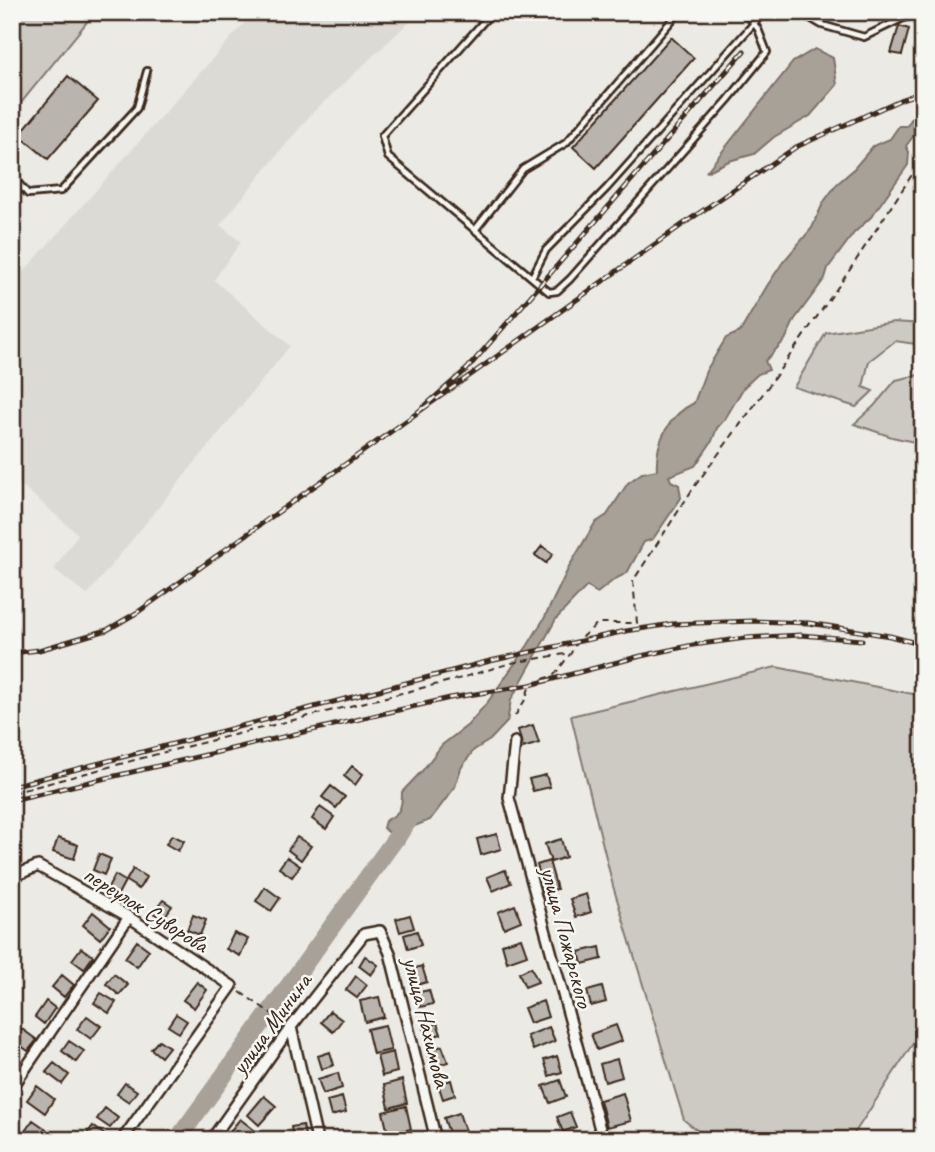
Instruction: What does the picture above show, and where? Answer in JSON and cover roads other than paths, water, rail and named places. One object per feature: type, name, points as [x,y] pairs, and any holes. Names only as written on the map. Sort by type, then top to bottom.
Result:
[{"type":"street","name":"улица Пожарского","points":[[515,743],[509,797],[603,1140]]},
{"type":"street","name":"переулок Суворова","points":[[12,877],[38,866],[129,917],[232,986],[122,1140]]},
{"type":"street","points":[[12,1088],[129,917]]},
{"type":"street","name":"улица Нахимова","points":[[364,934],[380,931],[390,953],[436,1140]]},
{"type":"street","name":"улица Минина","points":[[211,1140],[290,1027],[364,934]]},
{"type":"street","points":[[290,1027],[317,1140]]},
{"type":"lane","points":[[492,12],[382,136],[388,157],[549,292],[557,291],[570,279],[767,52],[758,29],[745,12]]},
{"type":"lane","points":[[475,230],[523,169],[566,143],[679,12]]},
{"type":"lane","points":[[532,277],[546,250],[607,188],[764,12]]},
{"type":"lane","points":[[800,12],[822,25],[864,37],[916,12]]},
{"type":"lane","points":[[12,176],[29,194],[61,191],[137,108],[147,71]]},
{"type":"waterway","points":[[177,1140],[409,820]]},
{"type":"railway","points":[[744,51],[467,369],[417,413],[796,147],[923,92]]},
{"type":"railway","points":[[12,653],[39,650],[107,630],[138,612],[417,413]]},
{"type":"railway","points":[[12,786],[490,661],[626,631],[672,624],[753,621],[809,623],[890,636],[923,645]]},
{"type":"railway","points":[[12,800],[450,698],[530,685],[693,645],[801,635],[862,640]]}]
